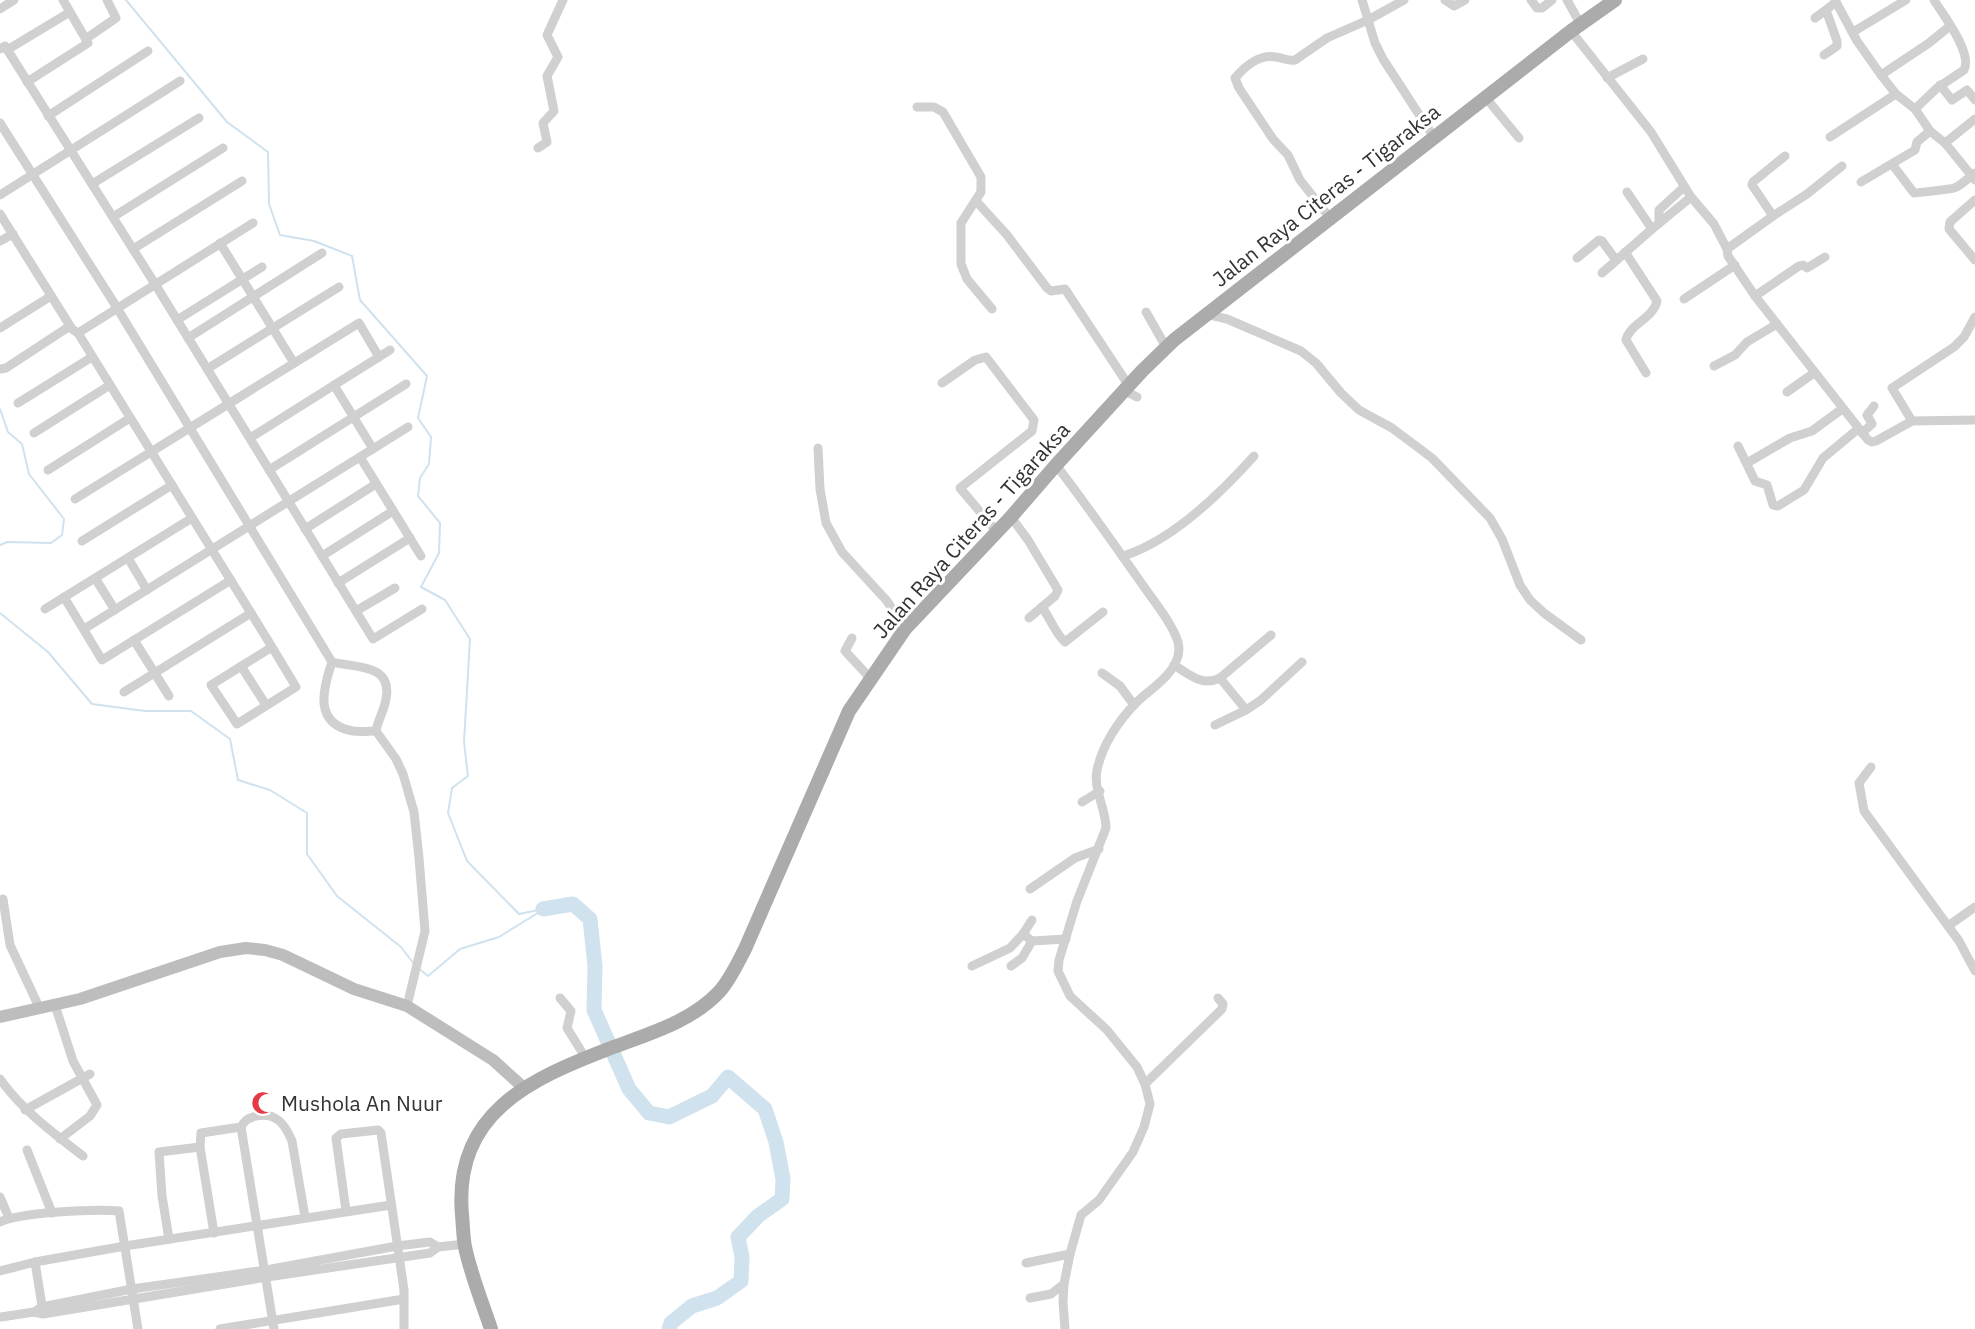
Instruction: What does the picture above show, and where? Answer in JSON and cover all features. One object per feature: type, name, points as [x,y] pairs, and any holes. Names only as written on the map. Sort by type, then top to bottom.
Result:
[{"type":"main road","name":"Jalan Raya Citeras - Tigaraksa","points":[[491,1329],[465,1244],[461,1200],[462,1183],[470,1150],[485,1123],[509,1098],[524,1088],[589,1056],[653,1033],[682,1019],[712,998],[728,980],[745,949],[849,711],[905,629],[1011,517],[1056,465],[1130,391],[1166,347],[1615,0]]},
{"type":"street","points":[[0,9],[14,0]]},
{"type":"street","points":[[27,82],[88,43],[63,0]]},
{"type":"street","points":[[87,38],[116,18],[107,0]]},
{"type":"street","points":[[538,148],[547,142],[543,123],[554,111],[547,73],[558,57],[547,35],[563,0]]},
{"type":"street","points":[[1362,0],[1375,43],[1387,67],[1435,139]]},
{"type":"street","points":[[1330,218],[1300,180],[1288,155],[1273,138],[1239,88],[1235,78],[1242,70],[1265,55],[1289,61],[1295,60],[1327,38],[1368,20],[1404,0]]},
{"type":"street","points":[[1445,0],[1454,6],[1466,0]]},
{"type":"street","points":[[1531,0],[1537,8],[1542,8],[1552,0]]},
{"type":"street","points":[[1567,0],[1576,28],[1607,78],[1651,132],[1684,187],[1714,224],[1727,249],[1728,256],[1755,296],[1860,431],[1872,442],[1912,421],[1975,420]]},
{"type":"street","points":[[1852,32],[1906,0]]},
{"type":"street","points":[[1915,110],[1940,85],[1965,68],[1969,51],[1934,0]]},
{"type":"street","points":[[1815,18],[1835,1],[1852,32],[1896,94],[1915,110],[1930,131],[1945,143],[1974,176],[1956,188],[1937,189],[1919,194],[1914,193],[1892,164]]},
{"type":"street","points":[[1824,55],[1835,48],[1837,41],[1826,10]]},
{"type":"street","points":[[70,12],[3,46],[155,284],[373,639],[422,609]]},
{"type":"street","points":[[1881,75],[1950,26]]},
{"type":"street","points":[[48,116],[148,51]]},
{"type":"street","points":[[1607,78],[1643,59]]},
{"type":"street","points":[[0,195],[180,81]]},
{"type":"street","points":[[1940,85],[1952,100],[1967,90],[1975,100]]},
{"type":"street","points":[[1830,137],[1896,94]]},
{"type":"street","points":[[1486,98],[1519,138]]},
{"type":"street","points":[[917,107],[934,107],[943,112],[981,177],[982,188],[977,202],[961,223],[961,264],[966,279],[992,309]]},
{"type":"street","points":[[92,184],[199,118]]},
{"type":"street","points":[[1945,143],[1975,119]]},
{"type":"street","points":[[0,123],[118,309],[332,662],[322,695],[324,709],[332,721],[340,727],[353,731],[376,731]]},
{"type":"street","points":[[1861,183],[1915,150],[1917,142],[1930,131]]},
{"type":"street","points":[[113,217],[223,148]]},
{"type":"street","points":[[1773,216],[1754,189],[1753,184],[1785,156]]},
{"type":"street","points":[[1727,249],[1807,194],[1842,166]]},
{"type":"street","points":[[133,249],[242,181]]},
{"type":"street","points":[[1655,226],[1659,210],[1684,187]]},
{"type":"street","points":[[1627,192],[1655,226]]},
{"type":"street","points":[[1602,273],[1691,197]]},
{"type":"street","points":[[1975,200],[1950,222],[1948,228],[1975,260]]},
{"type":"street","points":[[977,202],[1007,235],[1047,288],[1052,291],[1065,290],[1130,391]]},
{"type":"street","points":[[0,213],[70,326],[78,333],[172,484],[192,518],[231,580],[272,647],[296,687],[237,724],[211,684],[272,647]]},
{"type":"street","points":[[78,333],[253,223]]},
{"type":"street","points":[[0,241],[13,234]]},
{"type":"street","points":[[1577,258],[1599,240],[1616,260]]},
{"type":"street","points":[[220,243],[294,363]]},
{"type":"street","points":[[1625,252],[1657,301],[1653,313],[1628,332],[1626,340],[1646,373]]},
{"type":"street","points":[[188,338],[322,253]]},
{"type":"street","points":[[1755,296],[1799,266],[1803,265],[1808,268],[1825,257]]},
{"type":"street","points":[[1684,299],[1735,265]]},
{"type":"street","points":[[177,320],[262,267]]},
{"type":"street","points":[[207,369],[339,287]]},
{"type":"street","points":[[0,327],[51,296]]},
{"type":"street","points":[[1146,312],[1166,347]]},
{"type":"street","points":[[1206,314],[1227,319],[1301,351],[1316,363],[1341,393],[1359,410],[1392,428],[1432,458],[1453,477],[1490,518],[1502,539],[1520,585],[1530,600],[1581,640]]},
{"type":"street","points":[[1912,421],[1892,388],[1954,347],[1964,337],[1975,317]]},
{"type":"street","points":[[75,499],[359,323],[379,357]]},
{"type":"street","points":[[1714,366],[1735,355],[1747,342],[1777,324]]},
{"type":"street","points":[[0,369],[6,368],[70,326]]},
{"type":"street","points":[[249,438],[390,350]]},
{"type":"street","points":[[18,403],[92,357]]},
{"type":"street","points":[[942,383],[975,360],[986,357],[1034,420],[1032,431],[960,488],[997,532]]},
{"type":"street","points":[[1787,392],[1814,373]]},
{"type":"street","points":[[269,470],[406,384]]},
{"type":"street","points":[[34,433],[110,385]]},
{"type":"street","points":[[334,386],[373,449]]},
{"type":"street","points":[[1738,446],[1755,481],[1767,485],[1773,505],[1778,506],[1804,490],[1823,458],[1872,424],[1867,415],[1874,406]]},
{"type":"street","points":[[1747,463],[1790,438],[1812,431],[1842,409]]},
{"type":"street","points":[[48,470],[130,418]]},
{"type":"street","points":[[84,629],[408,427]]},
{"type":"street","points":[[818,448],[820,489],[826,523],[842,552],[887,601],[905,629]]},
{"type":"street","points":[[1123,556],[1143,550],[1185,521],[1227,485],[1254,456]]},
{"type":"street","points":[[360,457],[421,556]]},
{"type":"street","points":[[1056,465],[1154,601],[1178,643],[1178,655],[1174,664],[1161,680],[1134,705],[1113,732],[1100,762],[1096,780],[1106,819],[1106,828],[1077,901],[1059,960],[1058,971],[1070,996],[1118,1041],[1137,1067],[1145,1084],[1150,1104],[1144,1127],[1132,1152],[1099,1200],[1081,1215],[1064,1284],[1065,1329]]},
{"type":"street","points":[[82,541],[172,484]]},
{"type":"street","points":[[305,529],[376,484]]},
{"type":"street","points":[[322,556],[393,511]]},
{"type":"street","points":[[1011,517],[1028,540],[1058,590],[1055,596],[1029,618]]},
{"type":"street","points":[[45,609],[192,518]]},
{"type":"street","points":[[338,583],[410,538]]},
{"type":"street","points":[[128,558],[147,590]]},
{"type":"street","points":[[95,578],[116,610]]},
{"type":"street","points":[[64,597],[102,660],[231,580]]},
{"type":"street","points":[[356,611],[395,588]]},
{"type":"street","points":[[1042,607],[1065,642],[1102,612]]},
{"type":"street","points":[[124,693],[251,613]]},
{"type":"street","points":[[1174,664],[1207,683],[1220,678],[1272,635]]},
{"type":"street","points":[[852,638],[845,651],[871,679]]},
{"type":"street","points":[[134,640],[169,696]]},
{"type":"street","points":[[332,662],[362,666],[372,669],[382,677],[388,691],[376,731]]},
{"type":"street","points":[[1215,725],[1261,700],[1302,662]]},
{"type":"street","points":[[241,666],[266,705]]},
{"type":"street","points":[[1102,673],[1120,686],[1134,705]]},
{"type":"street","points":[[1220,678],[1246,710]]},
{"type":"street","points":[[376,731],[396,759],[403,774],[414,812],[425,931],[407,1006]]},
{"type":"street","points":[[1871,767],[1859,783],[1864,811],[1959,941],[1975,971]]},
{"type":"street","points":[[1082,802],[1100,791]]},
{"type":"street","points":[[1030,889],[1076,858],[1099,849]]},
{"type":"street","points":[[3,899],[10,945],[39,1007]]},
{"type":"street","points":[[1948,926],[1975,907]]},
{"type":"street","points":[[972,966],[1010,948],[1032,920]]},
{"type":"street","points":[[1023,934],[1032,941],[1066,939]]},
{"type":"street","points":[[1011,966],[1022,958],[1032,941]]},
{"type":"street","points":[[0,947],[10,945]]},
{"type":"street","points":[[0,1017],[55,1005],[123,986],[162,970],[220,952],[246,948],[265,950],[283,955],[354,989],[407,1006],[493,1060],[524,1088]]},
{"type":"street","points":[[560,998],[571,1011],[567,1028],[589,1056]]},
{"type":"street","points":[[1145,1084],[1222,1009],[1223,1004],[1218,998]]},
{"type":"street","points":[[55,1005],[73,1061],[85,1076],[96,1108],[90,1116],[60,1139]]},
{"type":"street","points":[[25,1110],[85,1076]]},
{"type":"street","points":[[0,1079],[25,1110],[83,1156]]},
{"type":"street","points":[[214,1233],[200,1147],[201,1133],[241,1127],[248,1118],[270,1115],[286,1130],[292,1141],[305,1217]]},
{"type":"street","points":[[241,1127],[274,1324]]},
{"type":"street","points":[[346,1211],[336,1138],[338,1135],[377,1130],[380,1132],[399,1257],[404,1299],[404,1329]]},
{"type":"street","points":[[170,1239],[162,1196],[159,1152],[200,1147]]},
{"type":"street","points":[[27,1150],[52,1213]]},
{"type":"street","points":[[0,1197],[4,1220],[52,1213],[119,1211],[138,1329]]},
{"type":"street","points":[[0,1271],[35,1262],[125,1246],[391,1205]]},
{"type":"street","points":[[267,1273],[397,1246],[430,1242],[438,1247]]},
{"type":"street","points":[[3,1329],[1,1315],[40,1311],[267,1273],[430,1253],[438,1247],[465,1244]]},
{"type":"street","points":[[1026,1263],[1070,1254]]},
{"type":"street","points":[[35,1262],[40,1311]]},
{"type":"street","points":[[1030,1298],[1051,1294],[1064,1284]]},
{"type":"street","points":[[220,1329],[274,1324],[404,1299]]},
{"type":"waterway","points":[[126,0],[227,122],[268,152],[269,204],[280,235],[314,241],[352,256],[360,300],[427,376],[418,418],[431,437],[429,464],[420,478],[418,496],[440,523],[439,553],[421,587],[445,600],[470,639],[464,742],[468,776],[452,788],[448,813],[467,861],[519,914],[543,909]]},
{"type":"waterway","points":[[0,409],[8,432],[22,444],[29,474],[64,519],[62,535],[51,543],[7,542],[0,545]]},
{"type":"waterway","points":[[0,613],[48,652],[92,704],[145,711],[191,711],[230,739],[238,780],[270,790],[307,813],[307,854],[337,896],[401,947],[414,964]]},
{"type":"waterway","points":[[543,909],[573,904],[590,919],[595,966],[594,1010],[629,1089],[649,1113],[669,1117],[712,1096],[728,1077],[765,1109],[776,1142],[783,1179],[782,1199],[758,1216],[738,1237],[742,1257],[741,1281],[717,1298],[692,1306],[671,1323],[669,1329]]},
{"type":"waterway","points":[[418,968],[428,976],[460,949],[499,937],[541,911]]},
{"type":"place","name":"Mushola An Nuur","points":[[263,1103]]}]
